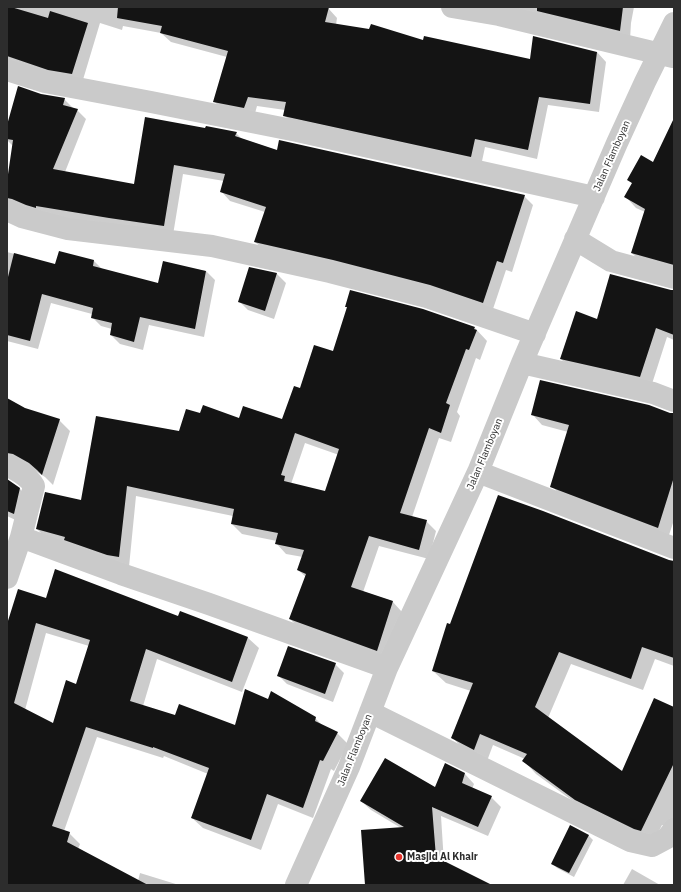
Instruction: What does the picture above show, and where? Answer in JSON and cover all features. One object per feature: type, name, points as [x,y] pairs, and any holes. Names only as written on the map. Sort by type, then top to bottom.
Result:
[{"type":"street","points":[[452,7],[499,15],[667,55]]},
{"type":"street","name":"Jalan Flamboyan","points":[[296,885],[349,767],[387,668],[478,472],[522,363],[617,143],[667,55],[674,23]]},
{"type":"street","points":[[7,70],[45,82],[297,131],[594,197]]},
{"type":"street","points":[[7,210],[22,217],[68,229],[212,246],[330,272],[427,297],[535,334]]},
{"type":"street","points":[[575,239],[611,261],[674,278]]},
{"type":"street","points":[[522,363],[653,394],[674,401]]},
{"type":"street","points":[[7,465],[27,477],[32,481],[34,486],[21,537],[7,578]]},
{"type":"street","points":[[478,472],[674,548]]},
{"type":"street","points":[[21,537],[387,668]]},
{"type":"street","points":[[370,712],[630,841],[652,846],[667,838],[674,829]]},
{"type":"building","points":[[7,7],[48,18],[50,11],[88,23],[72,74],[48,70],[7,56]]},
{"type":"building","points":[[118,7],[329,7],[325,22],[369,29],[371,24],[423,40],[424,36],[530,59],[533,36],[597,52],[590,104],[539,97],[528,150],[475,139],[471,157],[283,116],[286,102],[248,97],[244,108],[213,102],[228,51],[160,33],[162,26],[117,18]]},
{"type":"building","points":[[537,7],[623,7],[620,31],[537,11]]},
{"type":"building","points":[[18,86],[41,94],[65,98],[63,105],[78,109],[53,169],[134,184],[145,117],[205,128],[206,126],[237,132],[235,136],[277,150],[279,140],[525,195],[503,263],[497,261],[483,303],[430,285],[333,260],[254,242],[266,207],[220,192],[225,174],[174,165],[164,226],[36,206],[36,208],[7,198],[7,181],[13,140],[7,139],[7,125]]},
{"type":"building","points":[[674,118],[674,265],[631,253],[645,209],[624,197],[632,183],[627,180],[641,155],[653,162]]},
{"type":"building","points":[[59,251],[94,260],[93,266],[158,283],[163,261],[206,271],[195,329],[140,317],[134,342],[110,335],[112,323],[91,318],[93,308],[42,294],[30,341],[7,335],[7,281],[14,253],[55,264]]},
{"type":"building","points":[[249,267],[277,273],[265,311],[238,302]]},
{"type":"building","points":[[610,274],[674,290],[674,335],[656,328],[640,377],[560,359],[576,311],[597,319]]},
{"type":"building","points":[[350,290],[423,309],[475,327],[474,329],[477,330],[469,350],[466,349],[446,403],[450,405],[441,433],[429,428],[400,513],[427,520],[419,550],[369,536],[351,587],[393,601],[377,651],[289,619],[306,574],[297,570],[304,550],[275,544],[278,533],[231,524],[234,509],[127,486],[119,557],[107,555],[64,540],[65,537],[36,529],[45,492],[81,500],[96,416],[179,431],[186,409],[200,413],[203,405],[239,418],[243,406],[282,419],[294,386],[300,388],[314,345],[333,351],[347,307],[345,307]],"holes":[[[295,433],[339,449],[325,491],[284,481],[285,476],[281,475]]]},
{"type":"building","points":[[540,380],[649,405],[670,413],[674,413],[674,477],[658,528],[550,487],[569,425],[531,415]]},
{"type":"building","points":[[7,398],[25,408],[60,419],[42,475],[29,463],[13,454],[7,453]]},
{"type":"building","points":[[7,479],[20,488],[14,514],[7,511]]},
{"type":"building","points":[[498,495],[674,561],[674,658],[642,647],[631,679],[559,652],[535,707],[622,771],[654,698],[674,707],[674,763],[641,831],[575,800],[522,761],[527,754],[480,734],[474,750],[451,738],[473,683],[432,671],[447,623],[450,624]]},
{"type":"building","points":[[55,569],[178,616],[180,611],[248,637],[232,682],[146,649],[130,701],[175,715],[179,704],[235,725],[245,689],[268,699],[271,691],[316,717],[315,721],[338,732],[323,761],[320,760],[303,808],[267,794],[251,840],[191,818],[209,768],[153,747],[86,727],[52,826],[70,832],[67,842],[148,885],[7,885],[7,624],[18,589],[46,598]],"holes":[[[36,623],[90,640],[76,684],[66,680],[53,723],[14,703]]]},
{"type":"building","points":[[288,646],[336,663],[325,694],[277,676]]},
{"type":"building","points":[[385,758],[435,787],[445,763],[465,773],[462,783],[492,796],[478,827],[432,807],[436,857],[492,885],[365,885],[361,830],[404,827],[360,801]]},
{"type":"building","points":[[570,825],[589,835],[569,873],[551,864]]},
{"type":"place","name":"Masjid Al Khair","points":[[399,857]]}]
